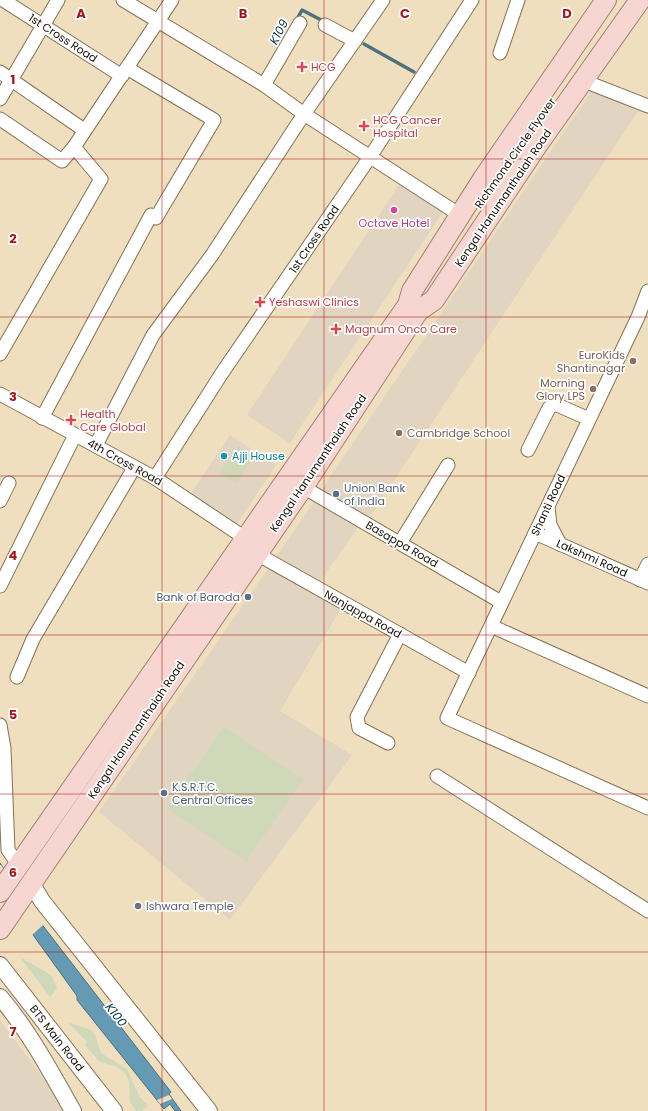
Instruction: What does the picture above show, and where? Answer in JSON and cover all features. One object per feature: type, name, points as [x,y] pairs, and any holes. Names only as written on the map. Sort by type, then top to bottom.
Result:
[{"type":"main road","name":"Kengal Hanumanthaiah Road","points":[[0,929],[303,487],[413,308],[412,291],[460,215],[606,0]]},
{"type":"main road","name":"Richmond Circle Flyover","points":[[413,308],[621,0]]},
{"type":"main road","name":"Richmond Circle Flyover","points":[[424,290],[497,190],[630,0]]},
{"type":"main road","name":"Kengal Hanumanthaiah Road","points":[[7,881],[245,538],[413,308],[434,300],[538,144],[640,0]]},
{"type":"street","name":"1st Cross Road","points":[[3,0],[125,72],[214,120],[156,218],[151,215],[42,418]]},
{"type":"street","points":[[0,99],[58,0]]},
{"type":"street","points":[[123,0],[264,85],[304,114],[460,215]]},
{"type":"street","points":[[0,119],[62,161],[74,147],[84,130],[160,21],[172,0]]},
{"type":"street","points":[[96,445],[153,335],[212,255],[304,114],[383,0]]},
{"type":"street","name":"1st Cross Road","points":[[155,478],[222,373],[370,157],[472,0]]},
{"type":"street","points":[[500,53],[518,0]]},
{"type":"street","points":[[264,85],[300,22]]},
{"type":"street","points":[[325,25],[355,41]]},
{"type":"street","points":[[0,72],[10,81],[84,130]]},
{"type":"street","points":[[584,81],[648,106]]},
{"type":"street","points":[[0,354],[101,179],[74,147]]},
{"type":"street","name":"Shanti Road","points":[[648,291],[643,319],[589,419],[447,718],[648,808]]},
{"type":"street","name":"4th Cross Road","points":[[0,394],[42,418],[96,445],[134,468],[155,478],[245,538]]},
{"type":"street","points":[[528,450],[549,408],[556,404],[589,419]]},
{"type":"street","points":[[0,586],[75,435]]},
{"type":"street","points":[[400,543],[448,465]]},
{"type":"street","points":[[17,677],[33,639],[134,468]]},
{"type":"street","points":[[0,501],[9,483]]},
{"type":"street","name":"Basappa Road","points":[[303,487],[501,602]]},
{"type":"street","points":[[548,505],[550,525],[560,544]]},
{"type":"street","name":"Lakshmi Road","points":[[535,533],[644,581]]},
{"type":"street","name":"Nanjappa Road","points":[[257,554],[469,673]]},
{"type":"street","points":[[644,581],[648,564]]},
{"type":"street","points":[[491,626],[648,696]]},
{"type":"street","points":[[388,743],[359,728],[357,717],[400,634]]},
{"type":"street","points":[[0,725],[4,748],[8,850],[7,881]]},
{"type":"street","points":[[437,776],[648,911]]},
{"type":"street","points":[[23,897],[42,901],[209,1111]]},
{"type":"street","name":"BTS Main Road","points":[[0,965],[114,1111]]},
{"type":"street","name":"BTS Main Road","points":[[0,997],[12,1011],[50,1068],[73,1111]]},
{"type":"shaded area","points":[[591,92],[641,107],[369,518],[320,492]]},
{"type":"shaded area","points":[[400,183],[443,212],[290,443],[247,415]]},
{"type":"shaded area","points":[[230,435],[276,465],[236,525],[190,495]]},
{"type":"shaded area","points":[[314,502],[358,527],[317,586],[273,561]]},
{"type":"shaded area","points":[[270,566],[342,607],[280,711],[352,755],[230,920],[99,812]]},
{"type":"shaded area","points":[[0,1020],[49,1086],[67,1111],[0,1111]]},
{"type":"green space","points":[[238,446],[254,456],[236,483],[220,473]]},
{"type":"green space","points":[[224,726],[303,779],[246,862],[167,808]]},
{"type":"green space","points":[[20,957],[51,975],[57,988],[50,997]]},
{"type":"green space","points":[[68,1022],[91,1030],[95,1035],[101,1053],[127,1069],[139,1096],[148,1106],[142,1111],[136,1111],[130,1102],[129,1081],[125,1073],[115,1066],[100,1062],[85,1045],[87,1042]]},
{"type":"water","name":"K100","points":[[0,863],[37,918],[171,1092],[169,1094],[181,1111],[175,1111],[170,1104],[164,1109],[77,1000],[77,996],[0,889]]},
{"type":"pier","points":[[0,865],[43,925],[31,936],[0,891]]},
{"type":"pier","points":[[169,1095],[172,1099],[160,1104],[157,1100]]},
{"type":"waterway","name":"K109","points":[[296,21],[302,10],[325,22]]},
{"type":"waterway","name":"K109","points":[[364,44],[414,72]]},
{"type":"place","name":"HCG","points":[[302,67]]},
{"type":"place","name":"HCG Cancer Hospital","points":[[364,126]]},
{"type":"place","name":"Octave Hotel","points":[[394,210]]},
{"type":"place","name":"Yeshaswi Clinics","points":[[260,302]]},
{"type":"place","name":"Magnum Onco Care","points":[[336,329]]},
{"type":"place","name":"EuroKids Shantinagar","points":[[633,361]]},
{"type":"place","name":"Morning Glory LPS","points":[[593,389]]},
{"type":"place","name":"Health Care Global","points":[[71,420]]},
{"type":"place","name":"Cambridge School","points":[[399,433]]},
{"type":"place","name":"Ajji House","points":[[224,456]]},
{"type":"place","name":"Union Bank of India","points":[[336,494]]},
{"type":"place","name":"Bank of Baroda","points":[[248,597]]},
{"type":"place","name":"K.S.R.T.C. Central Offices","points":[[164,793]]},
{"type":"place","name":"Ishwara Temple","points":[[138,906]]}]
